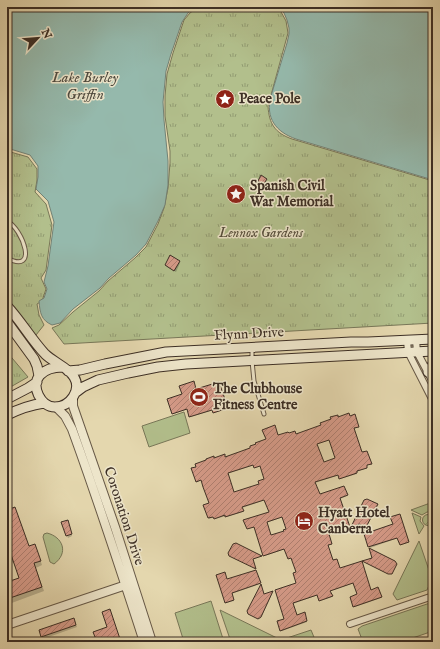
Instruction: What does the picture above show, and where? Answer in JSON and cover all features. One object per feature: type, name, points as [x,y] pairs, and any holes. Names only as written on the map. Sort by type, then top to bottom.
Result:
[{"type":"main road","points":[[7,306],[50,359],[74,376],[77,387],[74,396],[67,404],[56,407],[44,403],[38,394],[36,387],[38,379],[37,366],[34,359],[7,322]]},
{"type":"main road","name":"Flynn Drive","points":[[65,369],[80,370],[166,352],[433,339]]},
{"type":"main road","points":[[368,342],[368,354]]},
{"type":"main road","name":"Flynn Drive","points":[[74,396],[83,387],[98,380],[128,373],[186,364],[433,351]]},
{"type":"main road","points":[[428,372],[433,364]]},
{"type":"main road","points":[[7,399],[28,388],[49,369],[55,367],[65,369]]},
{"type":"main road","points":[[7,415],[21,408],[44,403]]},
{"type":"street","points":[[411,340],[413,352],[433,401]]},
{"type":"street","points":[[411,340],[413,352],[428,372],[433,382]]},
{"type":"street","name":"Coronation Drive","points":[[74,396],[73,406],[115,527],[144,642]]},
{"type":"street","name":"Coronation Drive","points":[[56,407],[65,416],[72,429],[108,530],[152,642]]},
{"type":"street","points":[[7,625],[129,584]]},
{"type":"street","points":[[350,624],[433,596]]},
{"type":"lane","points":[[7,221],[17,230],[26,252],[25,257],[20,262],[7,258]]},
{"type":"lane","points":[[252,348],[254,381],[264,414]]},
{"type":"green space","name":"Lennox Gardens","points":[[198,7],[276,7],[280,10],[286,21],[288,33],[268,106],[272,123],[281,134],[292,139],[433,181],[433,323],[64,344],[52,328],[59,325],[135,258],[146,247],[158,224],[164,208],[168,188],[170,163],[170,151],[165,116],[167,74],[184,20]]},
{"type":"green space","points":[[7,151],[28,157],[37,169],[35,192],[46,204],[52,225],[46,270],[41,278],[46,289],[42,301],[37,304],[39,315],[44,325],[36,335],[7,305]]},
{"type":"green space","points":[[7,352],[28,377],[7,389]]},
{"type":"green space","points":[[184,412],[190,433],[149,447],[142,426]]},
{"type":"green space","points":[[433,502],[433,512],[427,512],[422,515],[411,510]]},
{"type":"green space","points":[[412,513],[421,517],[420,521],[424,526],[419,534]]},
{"type":"green space","points":[[428,514],[432,516],[434,520],[432,524],[428,526],[424,524],[422,520],[424,516]]},
{"type":"green space","points":[[47,533],[57,538],[63,550],[59,560],[54,564],[50,562],[43,537],[44,534]]},
{"type":"green space","points":[[419,541],[432,579],[427,590],[397,600],[393,594]]},
{"type":"green space","points":[[211,601],[224,642],[184,642],[175,613]]},
{"type":"green space","points":[[433,602],[433,631],[401,642],[363,642],[358,629],[362,626]]},
{"type":"green space","points":[[220,610],[279,639],[269,642],[231,642]]},
{"type":"green space","points":[[311,630],[316,642],[275,642]]},
{"type":"water","name":"Lake Burley Griffin","points":[[7,7],[196,7],[188,13],[182,22],[166,71],[163,102],[168,161],[168,185],[165,205],[158,221],[146,244],[136,255],[109,278],[100,288],[73,309],[60,323],[52,325],[43,318],[39,301],[44,298],[47,289],[44,282],[48,266],[54,222],[48,201],[36,189],[38,166],[30,155],[7,148]]},
{"type":"water","points":[[279,7],[433,7],[433,180],[296,139],[278,128],[271,117],[270,104],[289,34],[287,20]]},
{"type":"building","points":[[261,175],[267,179],[263,185],[258,181]]},
{"type":"building","points":[[170,255],[180,261],[174,271],[165,265]]},
{"type":"building","name":"The Clubhouse Fitness Centre","points":[[194,381],[196,389],[219,382],[228,408],[213,413],[212,410],[189,417],[187,409],[172,414],[167,399],[182,394],[179,386]]},
{"type":"building","name":"Hyatt Hotel Canberra","points":[[349,413],[350,416],[355,414],[359,427],[354,428],[362,452],[367,451],[372,464],[367,465],[367,468],[357,471],[357,473],[339,479],[338,475],[315,482],[320,494],[344,486],[348,495],[340,498],[350,527],[329,534],[332,544],[328,545],[333,560],[337,559],[340,568],[362,561],[371,590],[378,587],[382,597],[353,607],[350,597],[357,594],[353,583],[330,591],[333,596],[319,601],[317,595],[293,603],[297,615],[305,612],[307,621],[280,631],[277,621],[284,619],[275,590],[296,583],[293,573],[296,572],[291,558],[288,559],[284,549],[263,556],[254,527],[247,529],[243,520],[269,512],[264,500],[242,507],[244,511],[225,517],[225,515],[214,519],[213,517],[208,518],[203,505],[209,503],[201,480],[196,482],[191,468],[196,467],[195,464],[214,456],[214,458],[225,454],[225,457],[250,448],[250,446],[256,444],[255,443],[266,439],[262,430],[275,425],[278,435],[295,431],[296,434],[321,425],[320,423],[331,419],[330,417],[338,415],[338,417]],"holes":[[[329,440],[335,458],[324,462],[317,444]],[[253,465],[254,468],[260,466],[264,479],[258,481],[259,484],[234,492],[228,473]],[[282,517],[286,529],[271,535],[267,522]]]},
{"type":"building","points":[[367,499],[378,504],[363,533],[360,524],[351,527],[364,500]]},
{"type":"building","points":[[15,507],[29,546],[35,544],[41,561],[34,563],[42,587],[7,599],[7,582],[19,578],[7,543],[7,510]]},
{"type":"building","points":[[400,514],[409,542],[400,545],[397,538],[368,547],[364,534],[393,524],[390,517]]},
{"type":"building","points":[[68,520],[72,534],[66,536],[61,522]]},
{"type":"building","points":[[236,543],[262,556],[253,559],[256,569],[229,556],[228,553],[233,544]]},
{"type":"building","points":[[369,548],[395,561],[397,564],[392,574],[388,574],[362,561],[372,558]]},
{"type":"building","points":[[256,570],[261,583],[232,593],[234,600],[225,603],[216,575],[225,572],[227,579]]},
{"type":"building","points":[[261,584],[264,594],[273,591],[261,617],[258,619],[248,614],[247,611]]},
{"type":"building","points":[[110,609],[121,642],[97,642],[93,632],[107,627],[102,612]]},
{"type":"building","points":[[74,618],[76,625],[41,637],[39,630]]},
{"type":"place","name":"Peace Pole","points":[[225,99]]},
{"type":"place","name":"Spanish Civil War Memorial","points":[[236,194]]},
{"type":"place","name":"The Clubhouse Fitness Centre","points":[[199,397]]},
{"type":"place","name":"Hyatt Hotel Canberra","points":[[304,521]]}]
